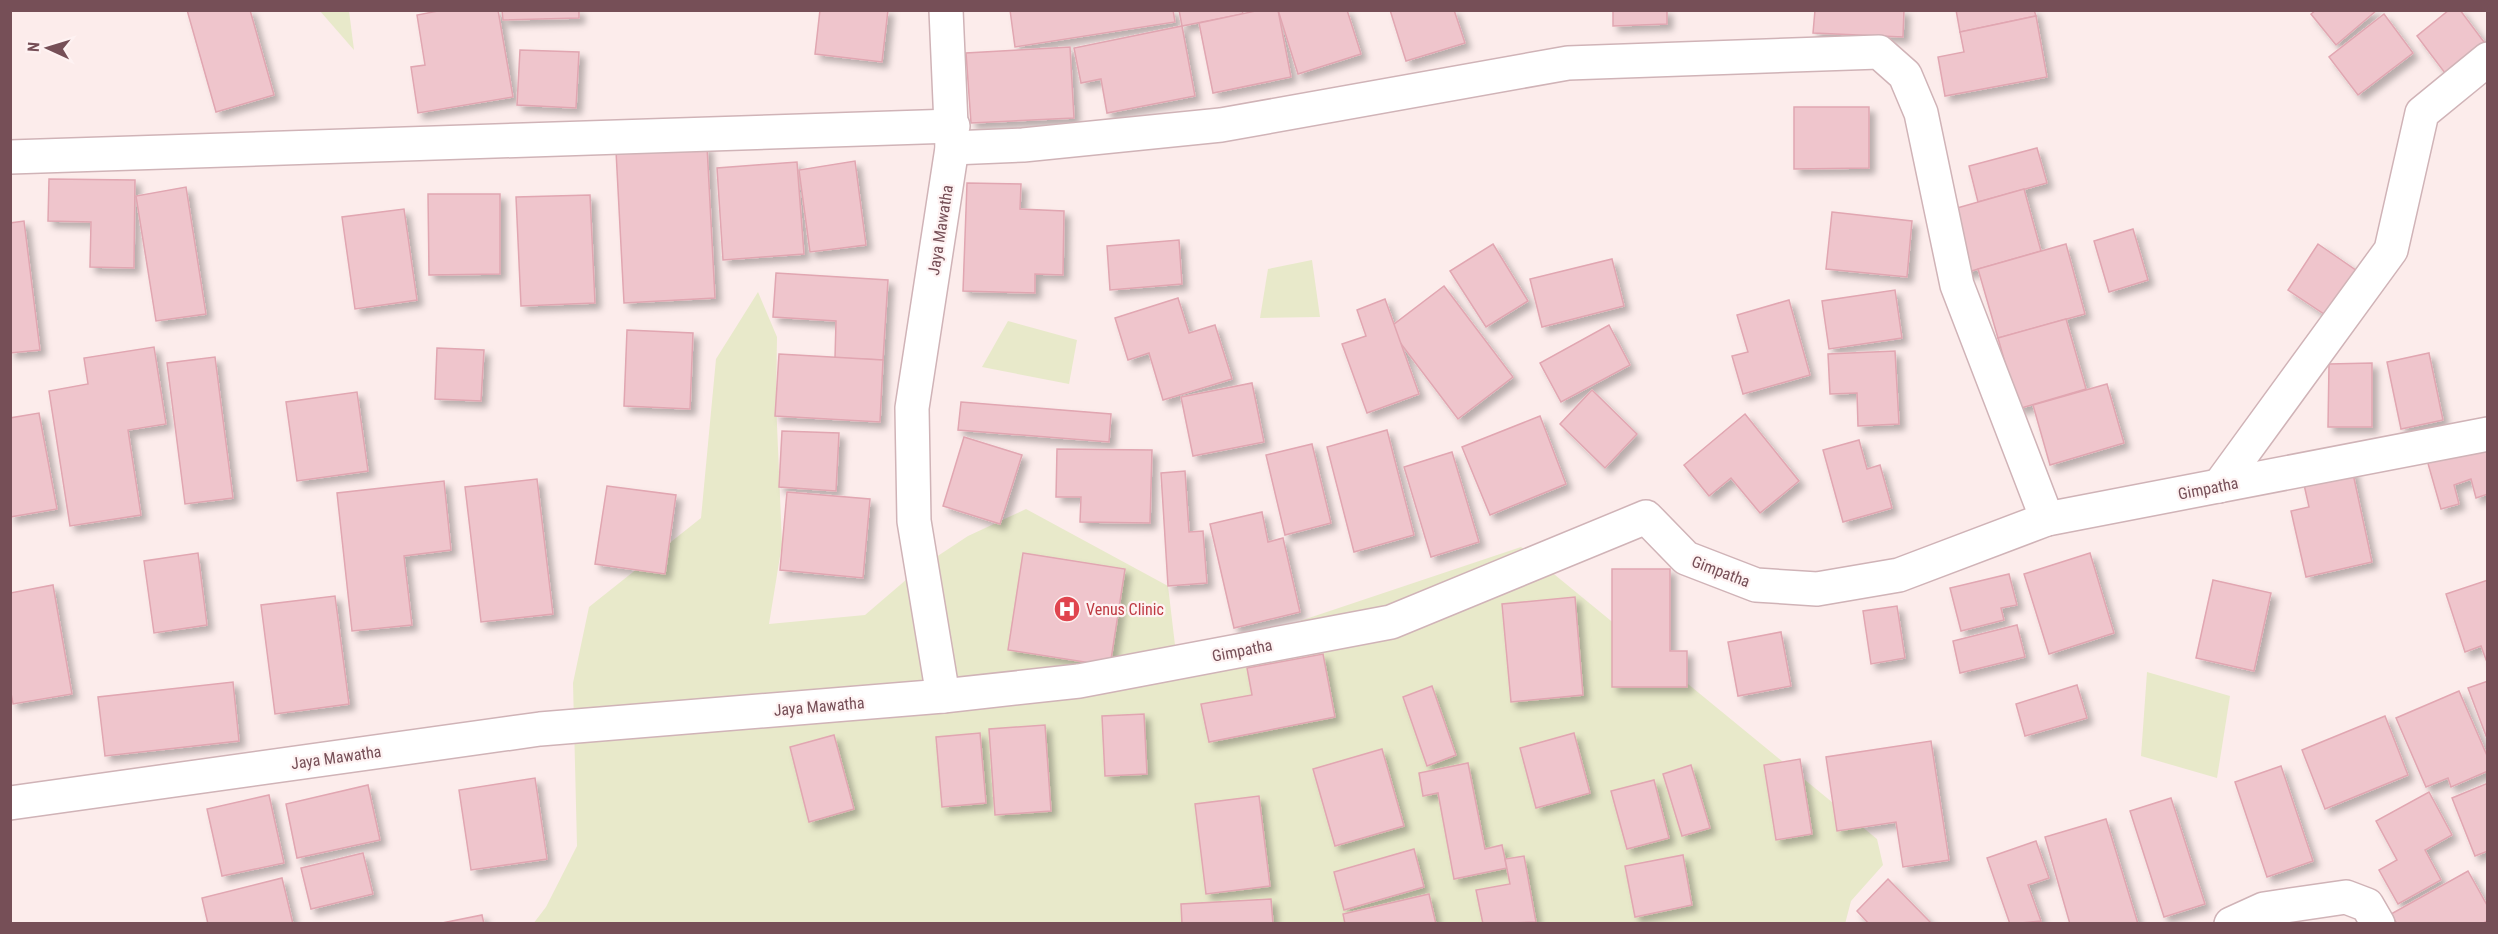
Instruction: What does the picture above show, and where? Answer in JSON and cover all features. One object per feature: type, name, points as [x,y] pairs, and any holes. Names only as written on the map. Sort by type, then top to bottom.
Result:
[{"type":"street","name":"Jaya Mawatha","points":[[10,802],[540,729],[943,696],[914,521],[912,408],[952,137],[945,10]]},
{"type":"street","points":[[10,157],[952,137],[1023,145],[1221,125],[1568,63],[1879,52],[1905,75],[1921,113],[1957,285],[2047,519]]},
{"type":"street","points":[[2219,486],[2391,250],[2422,113],[2487,59]]},
{"type":"street","name":"Gimpatha","points":[[943,696],[1079,681],[1391,622],[1646,517],[1686,558],[1756,585],[1817,589],[1899,574],[2047,519],[2487,434]]},
{"type":"street","points":[[2231,924],[2265,909],[2346,897],[2367,905],[2378,924]]},
{"type":"green space","points":[[320,11],[349,11],[354,50]]},
{"type":"green space","points":[[1312,260],[1320,317],[1260,318],[1268,269]]},
{"type":"green space","points":[[758,292],[777,337],[776,401],[782,544],[769,624],[865,615],[921,567],[968,536],[1026,509],[1168,586],[1177,662],[1521,547],[1877,839],[1883,865],[1851,901],[1845,924],[533,924],[546,907],[577,846],[573,683],[589,607],[701,518],[716,359]]},
{"type":"green space","points":[[1008,321],[1077,340],[1069,384],[982,367]]},
{"type":"green space","points":[[2147,672],[2230,696],[2217,778],[2141,756]]},
{"type":"building","points":[[187,10],[250,10],[274,95],[216,112]]},
{"type":"building","points":[[443,10],[498,10],[513,97],[418,113],[411,67],[425,65],[417,15]]},
{"type":"building","points":[[502,10],[579,10],[579,18],[503,20]]},
{"type":"building","points":[[820,10],[888,10],[882,62],[815,54]]},
{"type":"building","points":[[1010,10],[1173,10],[1175,22],[1015,47]]},
{"type":"building","points":[[1179,10],[1242,10],[1243,14],[1182,26]]},
{"type":"building","points":[[1260,10],[1278,10],[1291,77],[1213,93],[1199,23]]},
{"type":"building","points":[[1278,10],[1347,10],[1361,54],[1298,74]]},
{"type":"building","points":[[1390,10],[1454,10],[1465,43],[1406,61]]},
{"type":"building","points":[[1613,10],[1667,10],[1667,24],[1613,26]]},
{"type":"building","points":[[1815,10],[1904,10],[1903,37],[1813,33]]},
{"type":"building","points":[[1956,10],[2034,10],[2036,16],[1960,32]]},
{"type":"building","points":[[2316,10],[2377,10],[2336,45],[2311,14]]},
{"type":"building","points":[[2449,10],[2460,10],[2487,46],[2448,77],[2417,36]]},
{"type":"building","points":[[2384,14],[2413,53],[2358,95],[2329,57]]},
{"type":"building","points":[[2036,16],[2047,77],[1945,96],[1938,57],[1964,52],[1960,32]]},
{"type":"building","points":[[1182,26],[1195,96],[1107,113],[1101,79],[1081,83],[1074,48]]},
{"type":"building","points":[[1070,47],[1074,118],[971,123],[966,53]]},
{"type":"building","points":[[520,50],[579,52],[576,108],[517,105]]},
{"type":"building","points":[[1794,107],[1869,107],[1869,168],[1794,169]]},
{"type":"building","points":[[707,146],[715,298],[624,303],[616,151]]},
{"type":"building","points":[[2037,148],[2047,183],[1978,202],[1969,166]]},
{"type":"building","points":[[855,161],[866,245],[810,252],[799,170]]},
{"type":"building","points":[[797,162],[804,254],[723,260],[717,168]]},
{"type":"building","points":[[49,179],[135,180],[134,268],[90,267],[91,222],[48,221]]},
{"type":"building","points":[[967,183],[1021,184],[1020,209],[1064,211],[1063,275],[1035,274],[1035,293],[963,291]]},
{"type":"building","points":[[186,187],[206,314],[156,321],[136,196]]},
{"type":"building","points":[[2024,189],[2041,251],[1961,274],[1943,212]]},
{"type":"building","points":[[428,194],[500,194],[500,274],[429,275]]},
{"type":"building","points":[[590,195],[595,303],[521,306],[516,197]]},
{"type":"building","points":[[404,209],[417,300],[355,309],[342,217]]},
{"type":"building","points":[[1832,212],[1912,221],[1907,277],[1826,269]]},
{"type":"building","points":[[24,221],[40,350],[10,353],[10,223]]},
{"type":"building","points":[[2133,229],[2148,280],[2109,292],[2094,241]]},
{"type":"building","points":[[1179,240],[1182,284],[1110,290],[1107,246]]},
{"type":"building","points":[[1493,244],[1528,301],[1486,327],[1450,271]]},
{"type":"building","points":[[2066,244],[2085,314],[1998,338],[1978,269]]},
{"type":"building","points":[[2318,244],[2360,273],[2330,318],[2288,290]]},
{"type":"building","points":[[1612,259],[1624,306],[1542,327],[1530,279]]},
{"type":"building","points":[[776,273],[888,280],[883,360],[835,358],[836,321],[773,317]]},
{"type":"building","points":[[1444,286],[1513,377],[1458,419],[1389,328]]},
{"type":"building","points":[[1895,290],[1902,338],[1829,349],[1822,301]]},
{"type":"building","points":[[1178,298],[1189,333],[1215,325],[1232,379],[1163,400],[1149,353],[1128,360],[1115,318]]},
{"type":"building","points":[[1385,299],[1419,394],[1367,413],[1342,344],[1366,336],[1357,310]]},
{"type":"building","points":[[1789,300],[1810,375],[1743,394],[1732,356],[1748,352],[1737,315]]},
{"type":"building","points":[[2066,319],[2086,389],[2018,409],[1998,338]]},
{"type":"building","points":[[1609,325],[1630,365],[1561,402],[1540,363]]},
{"type":"building","points":[[627,330],[693,333],[690,409],[624,406]]},
{"type":"building","points":[[154,347],[166,424],[128,430],[141,515],[70,526],[49,391],[88,384],[84,358]]},
{"type":"building","points":[[437,348],[484,350],[481,401],[435,399]]},
{"type":"building","points":[[1895,351],[1899,424],[1858,426],[1857,393],[1830,394],[1828,354]]},
{"type":"building","points":[[2429,353],[2443,420],[2401,429],[2387,362]]},
{"type":"building","points":[[779,354],[883,360],[880,422],[775,416]]},
{"type":"building","points":[[215,357],[233,498],[185,504],[167,363]]},
{"type":"building","points":[[2372,363],[2372,427],[2328,427],[2329,364]]},
{"type":"building","points":[[1252,383],[1264,442],[1193,456],[1181,397]]},
{"type":"building","points":[[2107,384],[2124,443],[2050,465],[2033,405]]},
{"type":"building","points":[[1592,390],[1637,434],[1605,468],[1560,424]]},
{"type":"building","points":[[357,392],[368,471],[297,481],[286,402]]},
{"type":"building","points":[[961,402],[1111,414],[1109,442],[958,430]]},
{"type":"building","points":[[39,413],[57,509],[10,517],[10,418]]},
{"type":"building","points":[[1745,414],[1799,481],[1760,513],[1731,478],[1709,496],[1684,465]]},
{"type":"building","points":[[1540,416],[1566,484],[1490,515],[1462,447]]},
{"type":"building","points":[[1387,430],[1414,535],[1354,552],[1327,447]]},
{"type":"building","points":[[782,431],[839,433],[836,491],[779,487]]},
{"type":"building","points":[[964,437],[1022,455],[1000,524],[943,506]]},
{"type":"building","points":[[1859,440],[1867,469],[1880,465],[1892,508],[1843,522],[1823,450]]},
{"type":"building","points":[[2488,442],[2488,494],[2476,498],[2471,479],[2454,485],[2459,504],[2441,509],[2427,460]]},
{"type":"building","points":[[1312,444],[1331,523],[1285,535],[1266,455]]},
{"type":"building","points":[[1057,449],[1152,450],[1150,523],[1080,522],[1081,497],[1056,497]]},
{"type":"building","points":[[1452,452],[1479,542],[1431,557],[1404,467]]},
{"type":"building","points":[[2352,469],[2372,562],[2306,577],[2291,511],[2309,507],[2303,480]]},
{"type":"building","points":[[1185,471],[1189,532],[1203,531],[1207,583],[1168,586],[1161,473]]},
{"type":"building","points":[[537,479],[553,614],[481,622],[465,487]]},
{"type":"building","points":[[444,481],[451,550],[404,556],[412,625],[352,631],[337,493]]},
{"type":"building","points":[[607,486],[676,495],[665,574],[595,564]]},
{"type":"building","points":[[787,492],[870,499],[863,578],[780,570]]},
{"type":"building","points":[[1262,512],[1268,542],[1283,538],[1300,612],[1234,628],[1210,524]]},
{"type":"building","points":[[198,553],[207,625],[154,633],[144,561]]},
{"type":"building","name":"Venus Clinic","points":[[1023,553],[1125,569],[1110,666],[1008,650]]},
{"type":"building","points":[[2090,553],[2114,633],[2049,654],[2024,574]]},
{"type":"building","points":[[1612,569],[1670,569],[1670,651],[1687,651],[1687,687],[1612,687]]},
{"type":"building","points":[[2009,574],[2017,605],[2001,608],[2004,620],[1961,631],[1950,588]]},
{"type":"building","points":[[2213,580],[2271,593],[2254,671],[2196,658]]},
{"type":"building","points":[[2488,580],[2488,665],[2481,646],[2465,652],[2446,594]]},
{"type":"building","points":[[53,585],[72,694],[13,704],[10,688],[10,593]]},
{"type":"building","points":[[335,596],[349,704],[275,714],[261,605]]},
{"type":"building","points":[[1575,597],[1583,695],[1511,702],[1502,604]]},
{"type":"building","points":[[1897,606],[1905,658],[1871,664],[1863,611]]},
{"type":"building","points":[[2017,625],[2025,657],[1960,673],[1953,641]]},
{"type":"building","points":[[1781,632],[1791,686],[1738,696],[1728,642]]},
{"type":"building","points":[[1323,654],[1335,717],[1209,742],[1201,704],[1252,695],[1247,668]]},
{"type":"building","points":[[2488,681],[2488,741],[2468,688]]},
{"type":"building","points":[[233,682],[239,741],[105,756],[98,697]]},
{"type":"building","points":[[2077,685],[2087,718],[2025,736],[2016,704]]},
{"type":"building","points":[[1432,686],[1456,755],[1427,766],[1403,697]]},
{"type":"building","points":[[2459,691],[2488,758],[2488,771],[2451,787],[2448,778],[2426,787],[2396,718]]},
{"type":"building","points":[[1144,714],[1147,774],[1105,776],[1102,716]]},
{"type":"building","points":[[2385,716],[2408,775],[2325,809],[2302,750]]},
{"type":"building","points":[[1045,725],[1051,811],[995,815],[989,729]]},
{"type":"building","points":[[980,733],[986,803],[942,807],[936,737]]},
{"type":"building","points":[[1574,733],[1590,793],[1536,808],[1520,748]]},
{"type":"building","points":[[834,735],[854,809],[809,822],[790,747]]},
{"type":"building","points":[[1931,741],[1949,860],[1903,867],[1896,822],[1837,831],[1826,757]]},
{"type":"building","points":[[1382,749],[1404,826],[1335,846],[1313,769]]},
{"type":"building","points":[[1800,759],[1812,834],[1776,840],[1764,765]]},
{"type":"building","points":[[1468,763],[1485,849],[1502,845],[1507,868],[1454,879],[1438,793],[1423,796],[1419,773]]},
{"type":"building","points":[[1691,765],[1710,828],[1682,836],[1663,774]]},
{"type":"building","points":[[2281,766],[2313,861],[2267,877],[2235,782]]},
{"type":"building","points":[[535,778],[547,859],[471,870],[459,790]]},
{"type":"building","points":[[1654,780],[1669,838],[1627,849],[1611,791]]},
{"type":"building","points":[[2488,783],[2488,851],[2475,856],[2452,798]]},
{"type":"building","points":[[368,785],[380,840],[297,858],[286,804]]},
{"type":"building","points":[[2429,792],[2452,835],[2425,850],[2441,880],[2398,904],[2379,870],[2397,860],[2376,821]]},
{"type":"building","points":[[269,795],[284,863],[222,876],[207,809]]},
{"type":"building","points":[[1259,796],[1270,886],[1206,894],[1195,804]]},
{"type":"building","points":[[2171,798],[2205,904],[2164,917],[2130,811]]},
{"type":"building","points":[[2106,819],[2138,924],[2070,924],[2045,837]]},
{"type":"building","points":[[2036,841],[2049,878],[2028,885],[2041,921],[2010,924],[1987,858]]},
{"type":"building","points":[[1414,849],[1424,887],[1344,910],[1334,872]]},
{"type":"building","points":[[363,853],[373,894],[311,909],[301,868]]},
{"type":"building","points":[[1683,855],[1692,905],[1635,917],[1625,866]]},
{"type":"building","points":[[1524,856],[1536,922],[1483,924],[1476,890],[1510,884],[1505,859]]},
{"type":"building","points":[[2468,871],[2488,907],[2488,920],[2482,924],[2397,924],[2391,914]]},
{"type":"building","points":[[282,878],[293,924],[208,924],[202,898]]},
{"type":"building","points":[[1888,879],[1932,924],[1869,924],[1857,911]]},
{"type":"building","points":[[1429,894],[1436,924],[1345,924],[1343,914]]},
{"type":"building","points":[[1271,899],[1273,924],[1182,924],[1181,904]]},
{"type":"building","points":[[482,915],[484,924],[437,924]]},
{"type":"place","name":"Venus Clinic","points":[[1067,609]]}]
